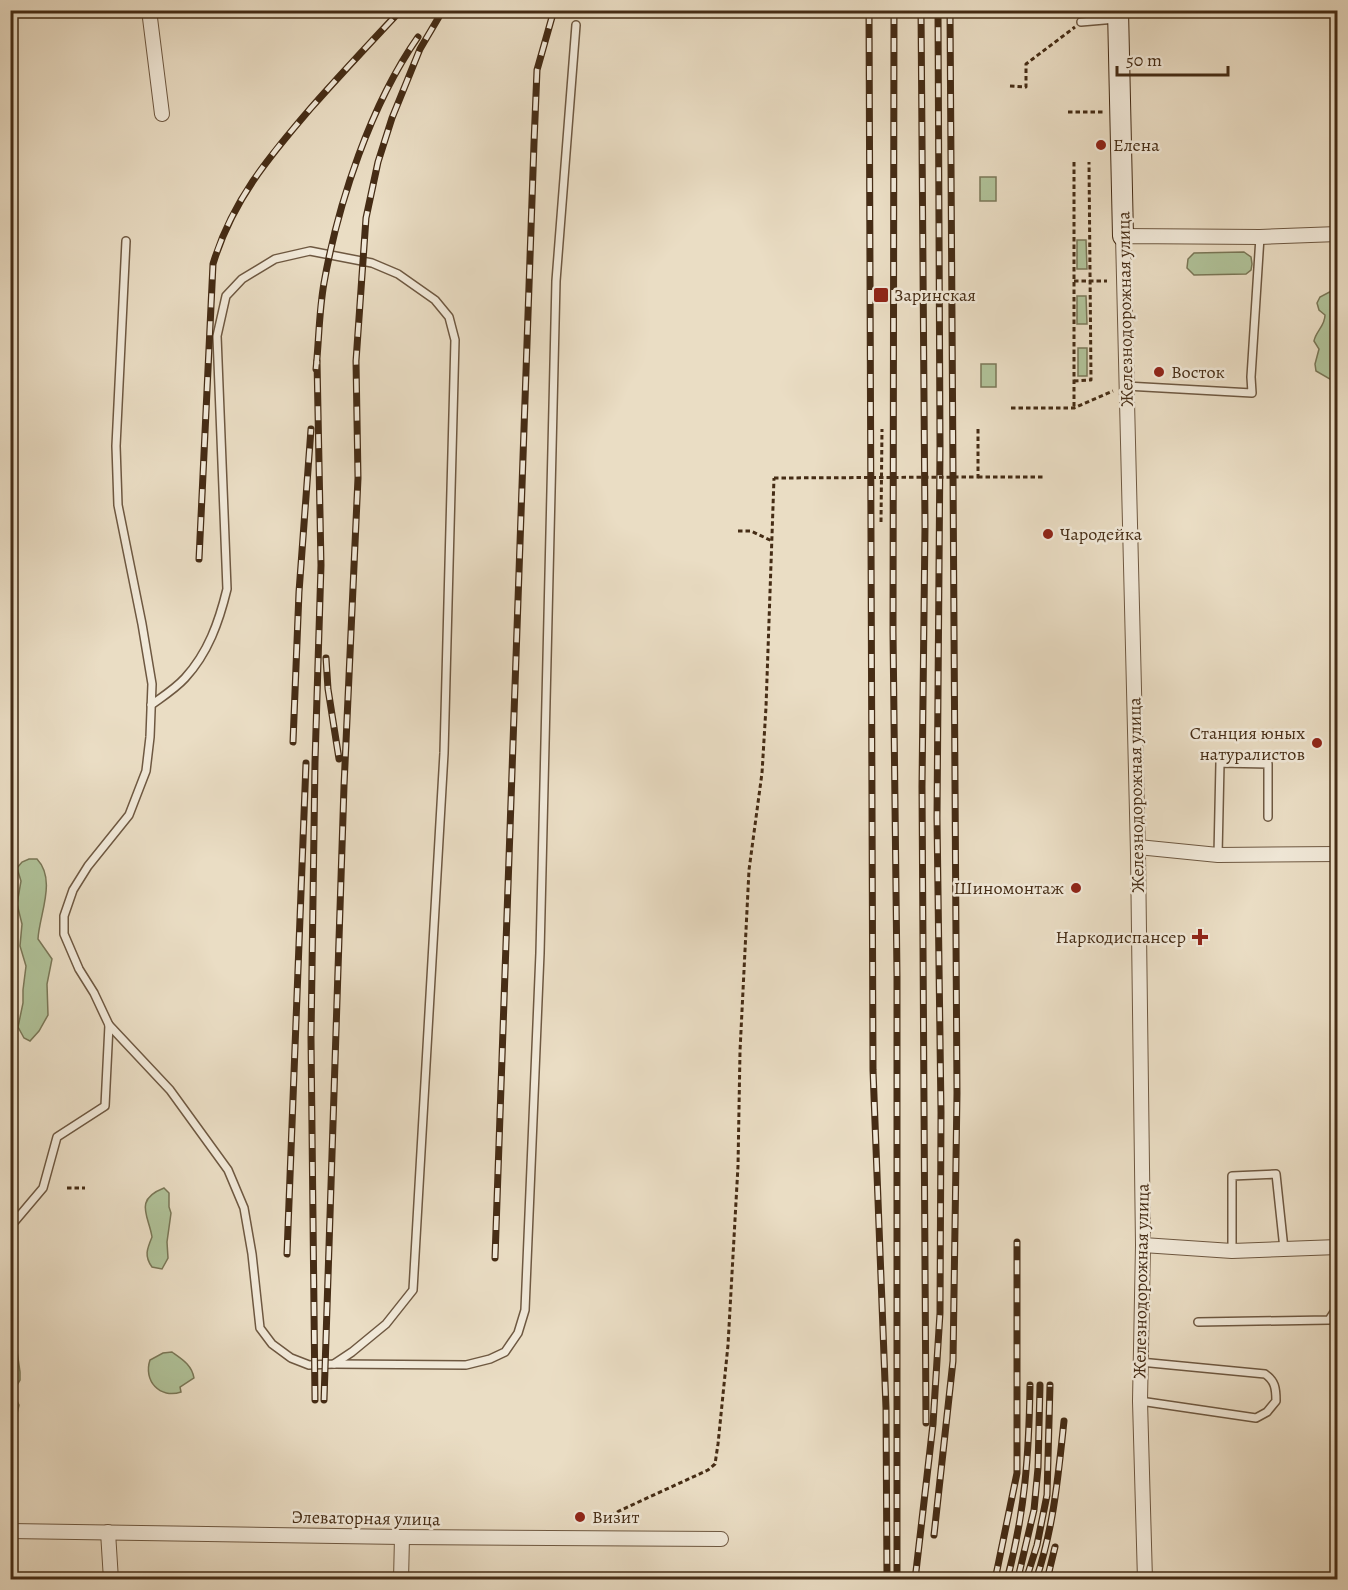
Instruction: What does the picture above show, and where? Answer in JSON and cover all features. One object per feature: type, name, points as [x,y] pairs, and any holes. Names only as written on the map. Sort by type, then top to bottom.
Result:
[{"type":"street","points":[[149,10],[162,114]]},
{"type":"street","name":"Железнодорожная улица","points":[[1118,15],[1138,847],[1143,1245],[1140,1401],[1144,1578]]},
{"type":"street","points":[[1123,236],[1260,237],[1338,234]]},
{"type":"street","points":[[1138,847],[1218,855],[1338,854]]},
{"type":"street","points":[[1143,1245],[1232,1251],[1338,1247]]},
{"type":"street","name":"Элеваторная улица","points":[[10,1531],[721,1539]]},
{"type":"street","points":[[108,1532],[111,1580]]},
{"type":"street","points":[[401,1580],[402,1537]]},
{"type":"lane","points":[[1081,22],[1118,15]]},
{"type":"lane","points":[[126,241],[116,446],[118,505],[152,684],[146,771],[129,815],[88,866],[73,890],[64,916],[64,934],[109,1025],[170,1090],[228,1170],[244,1208],[252,1254],[260,1328],[272,1344],[291,1358],[309,1365],[466,1365],[490,1359],[504,1352],[518,1334],[525,1310],[540,953],[556,291],[576,25]]},
{"type":"lane","points":[[1126,386],[1252,393],[1251,377],[1260,237]]},
{"type":"lane","points":[[151,705],[184,679],[205,652],[220,617],[227,589],[217,336],[226,296],[242,279],[275,259],[310,251],[372,263],[398,274],[435,300],[449,317],[455,340],[444,753],[413,1290],[386,1324],[334,1364]]},
{"type":"lane","points":[[1218,855],[1220,763],[1268,764],[1268,817]]},
{"type":"lane","points":[[10,1227],[43,1188],[57,1137],[105,1106],[109,1025]]},
{"type":"lane","points":[[1232,1251],[1232,1176],[1276,1174],[1284,1249]]},
{"type":"lane","points":[[1198,1322],[1329,1320],[1338,1306]]},
{"type":"lane","points":[[1140,1362],[1265,1374],[1272,1379],[1276,1388],[1276,1401],[1267,1412],[1256,1418],[1140,1401]]},
{"type":"lane","points":[[1144,1578],[1163,1580]]},
{"type":"path","points":[[1010,86],[1026,87],[1026,64],[1081,22]]},
{"type":"path","points":[[1068,112],[1120,111]]},
{"type":"path","points":[[1074,162],[1074,408]]},
{"type":"path","points":[[1074,381],[1091,380],[1089,162]]},
{"type":"path","points":[[1074,281],[1107,281]]},
{"type":"path","points":[[1011,408],[1074,408],[1093,398],[1126,386]]},
{"type":"path","points":[[881,522],[882,429]]},
{"type":"path","points":[[978,429],[978,477]]},
{"type":"path","points":[[572,1539],[619,1511],[704,1472],[715,1464],[729,1333],[749,870],[762,774],[774,478],[1045,477]]},
{"type":"path","points":[[738,531],[751,531],[772,540]]},
{"type":"path","points":[[68,1188],[85,1188]]},
{"type":"green space","points":[[980,177],[996,177],[996,201],[980,201]]},
{"type":"green space","points":[[1077,240],[1086,240],[1087,269],[1077,269]]},
{"type":"green space","points":[[1244,252],[1251,257],[1252,264],[1251,270],[1246,274],[1194,275],[1187,268],[1188,259],[1194,253]]},
{"type":"green space","points":[[1337,288],[1337,389],[1330,379],[1316,371],[1315,364],[1319,349],[1314,341],[1324,322],[1325,315],[1319,310],[1317,303],[1320,297]]},
{"type":"green space","points":[[1077,296],[1086,296],[1087,324],[1077,324]]},
{"type":"green space","points":[[1078,348],[1087,348],[1087,376],[1078,376]]},
{"type":"green space","points":[[981,364],[996,364],[996,387],[981,387]]},
{"type":"green space","points":[[29,859],[37,859],[46,877],[38,939],[52,959],[47,984],[48,1015],[30,1041],[24,1038],[18,1027],[23,1003],[26,966],[20,946],[22,924],[17,904],[21,881],[17,868]]},
{"type":"green space","points":[[164,1188],[169,1193],[171,1213],[167,1242],[168,1258],[162,1269],[152,1267],[147,1256],[152,1237],[145,1209],[149,1198]]},
{"type":"green space","points":[[11,1326],[14,1330],[20,1372],[20,1380],[13,1392],[19,1405],[17,1414],[11,1411]]},
{"type":"green space","points":[[172,1352],[189,1366],[194,1378],[180,1387],[181,1392],[166,1393],[151,1381],[148,1368],[150,1360],[163,1353]]},
{"type":"railway","points":[[199,559],[213,264],[221,241],[241,200],[280,145],[321,96],[401,10]]},
{"type":"railway","points":[[324,1400],[344,786],[358,478],[356,361],[366,218],[378,162],[392,118],[420,49],[443,10]]},
{"type":"railway","points":[[495,1258],[537,70],[554,10]]},
{"type":"railway","points":[[869,10],[873,1070],[886,1408],[887,1580]]},
{"type":"railway","points":[[894,10],[893,632],[897,976],[897,1580]]},
{"type":"railway","points":[[921,10],[925,527],[922,787],[926,1423]]},
{"type":"railway","points":[[915,1580],[933,1424],[940,1313],[941,1112],[937,818],[940,446],[938,10]]},
{"type":"railway","points":[[934,1535],[953,1361],[957,1093],[950,10]]},
{"type":"railway","points":[[316,369],[324,283],[338,220],[371,123],[385,92],[418,37]]},
{"type":"railway","points":[[315,1400],[311,1038],[315,762],[321,565],[317,361]]},
{"type":"railway","points":[[293,742],[299,592],[311,429]]},
{"type":"railway","points":[[326,658],[328,689],[339,759]]},
{"type":"railway","points":[[287,1254],[306,763]]},
{"type":"railway","points":[[995,1580],[1017,1473],[1017,1242]]},
{"type":"railway","points":[[1007,1580],[1018,1531],[1025,1483],[1030,1385]]},
{"type":"railway","points":[[1018,1578],[1034,1510],[1038,1468],[1040,1385]]},
{"type":"railway","points":[[1026,1580],[1037,1545],[1047,1495],[1050,1385]]},
{"type":"railway","points":[[1036,1580],[1051,1521],[1064,1421]]},
{"type":"railway","points":[[1047,1580],[1055,1547]]},
{"type":"place","name":"Елена","points":[[1101,145]]},
{"type":"place","name":"Заринская","points":[[881,295]]},
{"type":"place","name":"Восток","points":[[1159,372]]},
{"type":"place","name":"Чародейка","points":[[1048,534]]},
{"type":"place","name":"Станция юных натуралистов","points":[[1317,743]]},
{"type":"place","name":"Шиномонтаж","points":[[1076,888]]},
{"type":"place","name":"Наркодиспансер","points":[[1200,937]]},
{"type":"place","name":"Визит","points":[[580,1517]]}]
